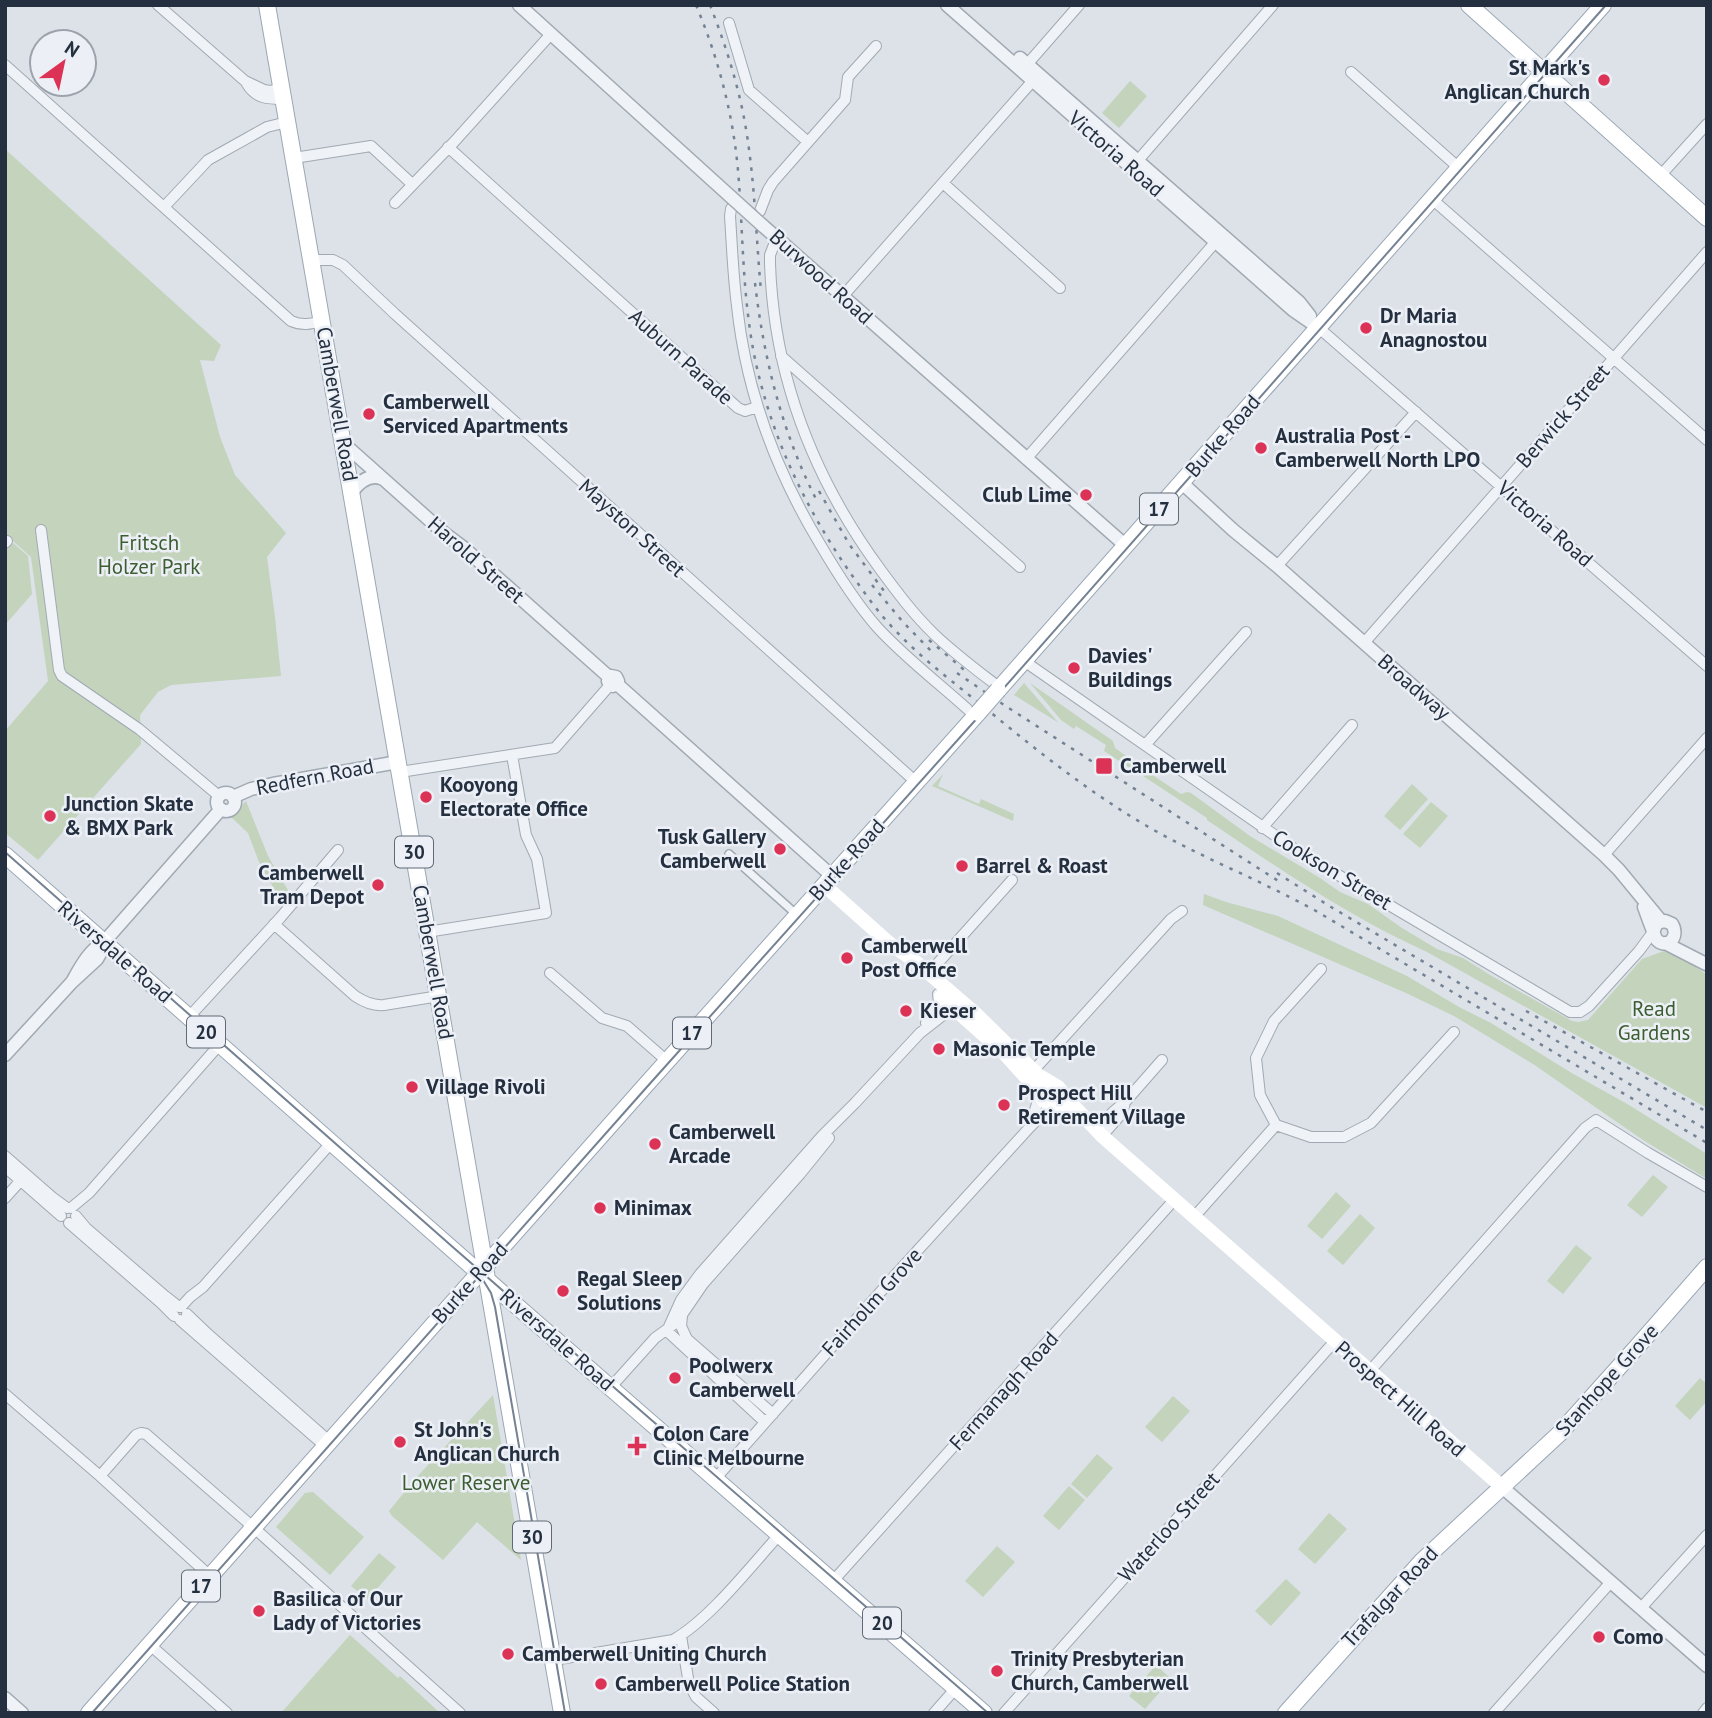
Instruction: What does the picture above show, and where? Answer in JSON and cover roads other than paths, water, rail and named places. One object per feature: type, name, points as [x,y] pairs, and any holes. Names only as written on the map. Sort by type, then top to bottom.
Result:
[{"type":"main road","name":"Camberwell Road","points":[[267,5],[562,1713]]},
{"type":"main road","points":[[1469,5],[1707,218]]},
{"type":"main road","name":"Burke Road","points":[[89,1713],[327,1444],[484,1273],[667,1061],[1000,689],[1603,5]]},
{"type":"main road","name":"Riversdale Road","points":[[5,855],[984,1713]]},
{"type":"main road","name":"Prospect Hill Road","points":[[828,881],[889,943],[916,962],[926,977],[980,1024],[1032,1076],[1501,1486]]},
{"type":"main road","points":[[940,990],[951,1000],[951,1006]]},
{"type":"main road","name":"Prospect Hill Road","points":[[951,1006],[964,1017],[980,1024]]},
{"type":"main road","name":"Prospect Hill Road","points":[[1032,1076],[1040,1094]]},
{"type":"main road","points":[[1040,1094],[1044,1086],[1055,1096]]},
{"type":"main road","name":"Stanhope Grove","points":[[1501,1486],[1559,1434],[1707,1267]]},
{"type":"main road","name":"Trafalgar Road","points":[[1286,1713],[1422,1561],[1501,1486]]},
{"type":"street","points":[[158,5],[245,81],[264,90],[283,94]]},
{"type":"street","points":[[173,5],[176,22]]},
{"type":"street","name":"Burwood Road","points":[[519,5],[734,201],[1126,546]]},
{"type":"street","name":"Victoria Road","points":[[947,5],[1025,68]]},
{"type":"street","name":"Victoria Road","points":[[960,5],[1036,78],[1219,239],[1299,302],[1319,328],[1707,666]]},
{"type":"street","points":[[1025,68],[1079,5]]},
{"type":"street","points":[[1134,164],[1273,5]]},
{"type":"street","points":[[729,23],[749,90],[808,142]]},
{"type":"street","points":[[395,203],[551,34]]},
{"type":"street","points":[[760,211],[771,185],[845,100],[848,77],[876,46]]},
{"type":"street","points":[[5,65],[291,321],[297,324],[322,321]]},
{"type":"street","points":[[1351,72],[1459,168]]},
{"type":"street","points":[[843,296],[1036,78]]},
{"type":"street","points":[[164,207],[204,162],[267,127],[288,122]]},
{"type":"street","points":[[1660,176],[1707,124]]},
{"type":"street","points":[[294,158],[371,146],[412,184]]},
{"type":"street","name":"Auburn Parade","points":[[448,147],[738,408],[744,411],[757,407],[766,435],[794,497],[852,595],[887,637],[976,715]]},
{"type":"street","points":[[943,183],[1060,288]]},
{"type":"street","points":[[1432,199],[1707,440]]},
{"type":"street","points":[[734,201],[730,216],[737,306],[746,364],[757,407]]},
{"type":"street","points":[[777,237],[770,264],[781,355],[800,421],[828,488],[897,592],[934,634],[1000,689]]},
{"type":"street","points":[[1026,459],[1219,239]]},
{"type":"street","name":"Berwick Street","points":[[1364,643],[1707,252]]},
{"type":"street","name":"Mayston Street","points":[[313,264],[349,272],[916,782]]},
{"type":"street","points":[[781,355],[1020,567]]},
{"type":"street","points":[[1277,566],[1416,412]]},
{"type":"street","name":"Harold Street","points":[[343,443],[464,548],[828,881]]},
{"type":"street","points":[[352,492],[360,482],[371,477],[383,479]]},
{"type":"street","name":"Broadway","points":[[1182,483],[1604,855],[1640,897],[1656,928],[1656,939],[1667,941],[1706,965]]},
{"type":"street","points":[[5,1055],[72,982],[90,954],[104,942],[220,803],[139,729],[62,676],[59,670],[41,530]]},
{"type":"street","points":[[1146,744],[1246,632]]},
{"type":"street","name":"Cookson Street","points":[[1024,661],[1296,850],[1570,1012],[1580,1012],[1589,1006],[1656,928]]},
{"type":"street","points":[[399,767],[555,748],[612,682]]},
{"type":"street","points":[[1262,828],[1352,725]]},
{"type":"street","points":[[1604,855],[1707,738]]},
{"type":"street","points":[[427,932],[546,913],[537,859],[526,835],[512,755]]},
{"type":"street","name":"Redfern Road","points":[[220,803],[228,810],[233,807],[233,797],[273,783],[399,767]]},
{"type":"street","points":[[189,1017],[338,850]]},
{"type":"street","points":[[729,854],[797,915]]},
{"type":"street","points":[[926,977],[1012,880]]},
{"type":"street","points":[[1032,1076],[1171,919],[1182,911]]},
{"type":"street","name":"Broadway","points":[[1656,928],[1669,922],[1672,924],[1676,930],[1667,941]]},
{"type":"street","points":[[274,923],[363,1001],[384,1005],[439,996]]},
{"type":"street","name":"Cookson Street","points":[[1639,951],[1667,941]]},
{"type":"street","points":[[1321,969],[1274,1021],[1256,1058],[1260,1095],[1276,1125],[1311,1137],[1344,1137],[1371,1123],[1454,1032]]},
{"type":"street","points":[[550,973],[602,1018],[625,1024],[667,1061]]},
{"type":"street","points":[[920,1033],[938,1004],[940,990]]},
{"type":"street","points":[[667,1331],[686,1300],[750,1223],[855,1103],[920,1033],[951,1006]]},
{"type":"street","points":[[940,1017],[951,1014],[964,1017]]},
{"type":"street","points":[[70,1214],[78,1201],[89,1193],[220,1044]]},
{"type":"street","points":[[1099,1133],[1116,1109],[1164,1061]]},
{"type":"street","name":"Fairholm Grove","points":[[1030,1127],[1040,1094]]},
{"type":"street","name":"Fairholm Grove","points":[[716,1478],[1055,1096]]},
{"type":"street","points":[[1369,1372],[1585,1128],[1596,1120],[1707,1187]]},
{"type":"street","points":[[1194,1217],[1276,1125]]},
{"type":"street","points":[[181,1313],[190,1297],[203,1287],[331,1143]]},
{"type":"street","points":[[5,1156],[24,1178]]},
{"type":"street","points":[[5,1167],[52,1198],[161,1303],[181,1313],[327,1444]]},
{"type":"street","points":[[5,1198],[24,1178]]},
{"type":"street","name":"Fermanagh Road","points":[[834,1581],[1174,1200]]},
{"type":"street","points":[[686,1300],[680,1323],[684,1335],[734,1395],[769,1418]]},
{"type":"street","points":[[611,1387],[655,1338],[667,1331],[682,1316]]},
{"type":"street","points":[[667,1331],[714,1368]]},
{"type":"street","name":"Waterloo Street","points":[[1004,1713],[1334,1342]]},
{"type":"street","points":[[5,1394],[211,1576]]},
{"type":"street","points":[[100,1476],[136,1435],[143,1433],[253,1527],[460,1713]]},
{"type":"street","name":"Prospect Hill Road","points":[[1501,1486],[1707,1666]]},
{"type":"street","points":[[554,1660],[673,1640],[681,1636],[719,1602],[779,1534]]},
{"type":"street","points":[[1641,1608],[1707,1535]]},
{"type":"street","points":[[1494,1713],[1610,1583]]},
{"type":"street","points":[[681,1636],[689,1685],[696,1697],[714,1713]]},
{"type":"street","points":[[149,1644],[227,1713]]},
{"type":"street","points":[[934,1713],[956,1688]]},
{"type":"street","points":[[5,1698],[22,1713]]},
{"type":"street","points":[[1703,1713],[1707,1708]]},
{"type":"tram line","points":[[92,1713],[980,715],[1606,5]]},
{"type":"tram line","points":[[5,852],[455,1249],[988,1713]]},
{"type":"tram line","points":[[483,1280],[495,1307],[565,1713]]},
{"type":"railway","points":[[696,5],[719,70],[730,115],[737,160],[750,333],[769,413],[791,468],[818,522],[851,574],[889,623],[929,662],[1028,743],[1130,816],[1172,840],[1316,911],[1707,1143]]},
{"type":"railway","points":[[710,5],[731,67],[746,129],[761,291]]},
{"type":"railway","points":[[755,283],[776,396],[794,450],[818,503]]},
{"type":"railway","points":[[819,491],[849,544],[884,591]]},
{"type":"railway","points":[[872,585],[933,653]]},
{"type":"railway","points":[[929,640],[969,674]]},
{"type":"railway","points":[[957,673],[1283,884]]},
{"type":"railway","points":[[1277,873],[1707,1130]]},
{"type":"railway","points":[[1526,1011],[1707,1112]]},
{"type":"place","name":"St Mark's Anglican Church","points":[[1604,80]]},
{"type":"place","name":"Dr Maria Anagnostou","points":[[1366,328]]},
{"type":"place","name":"Camberwell Serviced Apartments","points":[[369,414]]},
{"type":"place","name":"Australia Post - Camberwell North LPO","points":[[1261,448]]},
{"type":"place","name":"Club Lime","points":[[1086,495]]},
{"type":"place","name":"Davies' Buildings","points":[[1074,668]]},
{"type":"place","name":"Camberwell","points":[[1104,766]]},
{"type":"place","name":"Kooyong Electorate Office","points":[[426,797]]},
{"type":"place","name":"Junction Skate & BMX Park","points":[[50,816]]},
{"type":"place","name":"Tusk Gallery Camberwell","points":[[780,849]]},
{"type":"place","name":"Barrel & Roast","points":[[962,866]]},
{"type":"place","name":"Camberwell Tram Depot","points":[[378,885]]},
{"type":"place","name":"Camberwell Post Office","points":[[847,958]]},
{"type":"place","name":"Kieser","points":[[906,1011]]},
{"type":"place","name":"Masonic Temple","points":[[939,1049]]},
{"type":"place","name":"Village Rivoli","points":[[412,1087]]},
{"type":"place","name":"Prospect Hill Retirement Village","points":[[1004,1105]]},
{"type":"place","name":"Camberwell Arcade","points":[[655,1144]]},
{"type":"place","name":"Minimax","points":[[600,1208]]},
{"type":"place","name":"Regal Sleep Solutions","points":[[563,1291]]},
{"type":"place","name":"Poolwerx Camberwell","points":[[675,1378]]},
{"type":"place","name":"St John's Anglican Church","points":[[400,1442]]},
{"type":"place","name":"Colon Care Clinic Melbourne","points":[[637,1446]]},
{"type":"place","name":"Basilica of Our Lady of Victories","points":[[259,1611]]},
{"type":"place","name":"Como","points":[[1599,1637]]},
{"type":"place","name":"Camberwell Uniting Church","points":[[508,1654]]},
{"type":"place","name":"Trinity Presbyterian Church, Camberwell","points":[[997,1671]]},
{"type":"place","name":"Camberwell Police Station","points":[[601,1684]]},
{"type":"park label","name":"Fritsch Holzer Park","points":[[149,555]]},
{"type":"park label","name":"Read Gardens","points":[[1654,1021]]},
{"type":"park label","name":"Lower Reserve","points":[[466,1483]]}]
